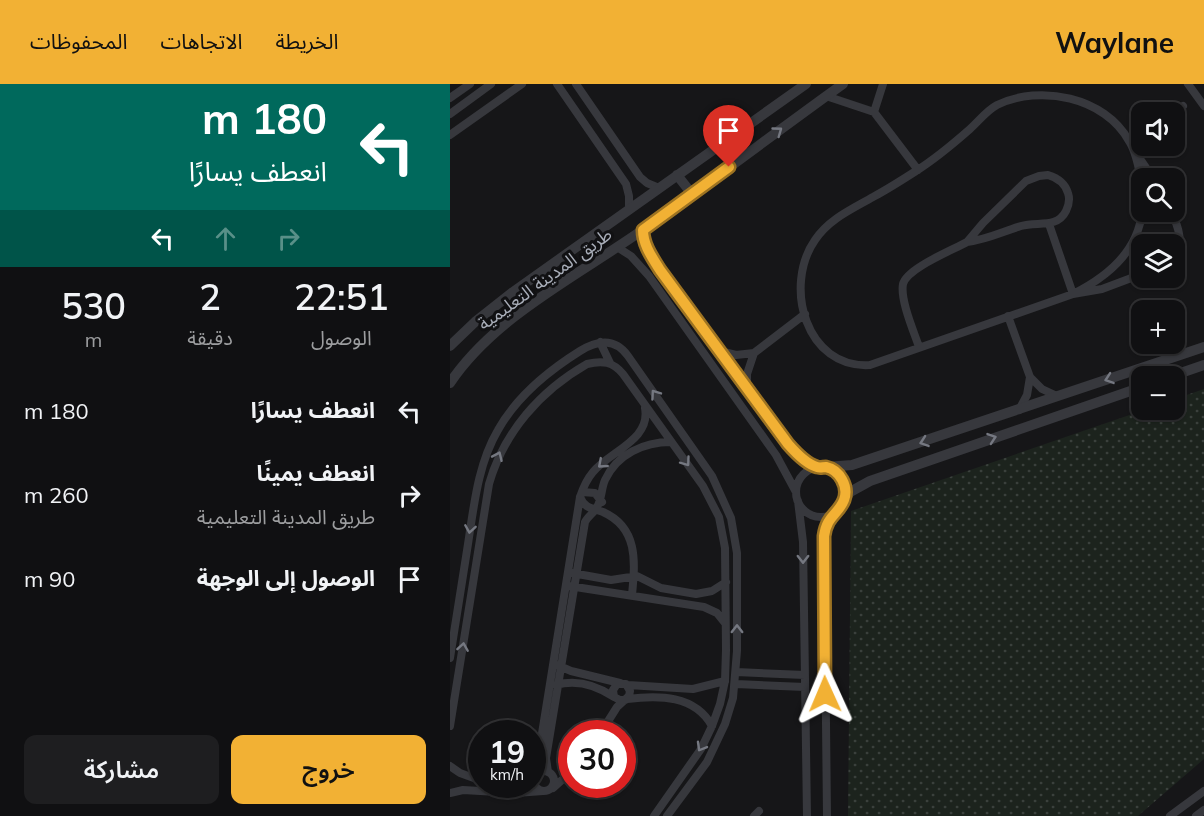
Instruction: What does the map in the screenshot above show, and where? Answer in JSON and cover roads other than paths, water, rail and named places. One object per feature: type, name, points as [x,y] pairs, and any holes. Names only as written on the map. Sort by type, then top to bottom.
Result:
[{"type":"street","points":[[450,98],[470,84]]},
{"type":"street","points":[[450,114],[491,84]]},
{"type":"street","points":[[450,135],[522,84]]},
{"type":"street","points":[[557,84],[626,184],[629,210]]},
{"type":"street","points":[[576,84],[640,177],[658,188]]},
{"type":"street","name":"طريق المدينة التعليمية","points":[[450,346],[475,322],[513,292],[806,84]]},
{"type":"street","name":"طريق المدينة التعليمية","points":[[450,383],[477,350],[507,324],[643,230],[843,84]]},
{"type":"street","points":[[874,112],[883,84]]},
{"type":"street","points":[[1188,84],[1204,106]]},
{"type":"street","points":[[1131,145],[1119,127],[1105,114],[1090,104],[1072,97],[1030,94],[996,105],[944,152],[831,222],[808,250],[801,273],[801,297],[810,330],[822,348],[830,355],[849,364],[870,364],[1073,294],[1102,289],[1131,278]]},
{"type":"street","points":[[826,96],[874,112],[918,170]]},
{"type":"street","points":[[677,175],[692,194]]},
{"type":"street","points":[[919,347],[904,298],[905,279],[915,270],[968,242],[990,238],[1028,224],[1049,224],[1058,220],[1066,212],[1069,196],[1065,186],[1058,179],[1048,176],[1039,176],[1026,181],[983,223],[968,242]]},
{"type":"street","points":[[1073,294],[1110,272],[1124,258],[1142,222]]},
{"type":"street","points":[[1049,224],[1073,294]]},
{"type":"street","points":[[643,230],[643,237],[650,254],[747,389],[788,444],[806,461],[834,470],[840,477],[845,492],[844,501]]},
{"type":"street","points":[[617,247],[632,256],[649,276],[776,455],[803,509],[816,516],[833,513]]},
{"type":"street","points":[[747,389],[747,374],[754,354],[805,314]]},
{"type":"street","points":[[1008,316],[1030,377],[1042,389],[1058,396]]},
{"type":"street","points":[[600,342],[610,363]]},
{"type":"street","points":[[450,658],[475,499],[483,463],[498,430],[507,415],[530,389],[575,355],[600,342],[613,343],[624,350],[712,476],[731,518],[736,541],[736,684],[729,711],[713,750],[667,816]]},
{"type":"street","points":[[807,816],[803,542],[797,497],[797,484],[801,476],[808,470],[821,467],[852,465],[1204,347]]},
{"type":"street","points":[[720,351],[736,355],[754,354]]},
{"type":"street","points":[[450,726],[484,511],[493,468],[508,437],[539,400],[587,364],[610,363],[623,374],[703,486],[713,502],[723,532],[726,651],[720,704],[701,749],[654,816]]},
{"type":"street","points":[[1185,372],[1204,365]]},
{"type":"street","points":[[1019,410],[1027,394],[1030,377]]},
{"type":"street","points":[[530,389],[539,400]]},
{"type":"street","points":[[827,816],[824,536],[833,513],[850,492],[870,480],[1131,391]]},
{"type":"street","points":[[450,793],[463,790],[516,793],[547,790],[554,785],[554,778],[548,772],[546,758],[581,495],[588,479],[599,466],[640,433],[646,417],[645,405]]},
{"type":"street","points":[[572,573],[584,524],[596,510],[606,478],[622,458],[640,447],[671,442]]},
{"type":"street","points":[[581,495],[595,494],[630,540],[634,553],[632,595]]},
{"type":"street","points":[[581,495],[585,505],[611,517]]},
{"type":"street","points":[[713,502],[722,496]]},
{"type":"street","points":[[572,573],[611,580],[634,576],[643,578],[661,588],[696,594],[712,591],[726,582]]},
{"type":"street","points":[[570,586],[709,608],[721,616],[726,625]]},
{"type":"street","points":[[459,604],[470,606]]},
{"type":"street","points":[[726,651],[737,651]]},
{"type":"street","points":[[557,665],[624,684],[693,689],[724,681]]},
{"type":"street","points":[[736,672],[805,675]]},
{"type":"street","points":[[554,685],[582,683],[593,685],[618,700],[656,698],[688,702],[703,712],[712,726]]},
{"type":"street","points":[[614,697],[614,686],[624,684]]},
{"type":"street","points":[[608,720],[630,694],[624,684]]},
{"type":"street","points":[[736,684],[805,687]]},
{"type":"street","points":[[546,722],[554,685]]},
{"type":"street","points":[[450,766],[468,776]]},
{"type":"street","points":[[547,790],[558,782]]},
{"type":"street","points":[[1170,816],[1204,790]]},
{"type":"street","points":[[1196,816],[1204,810]]}]
